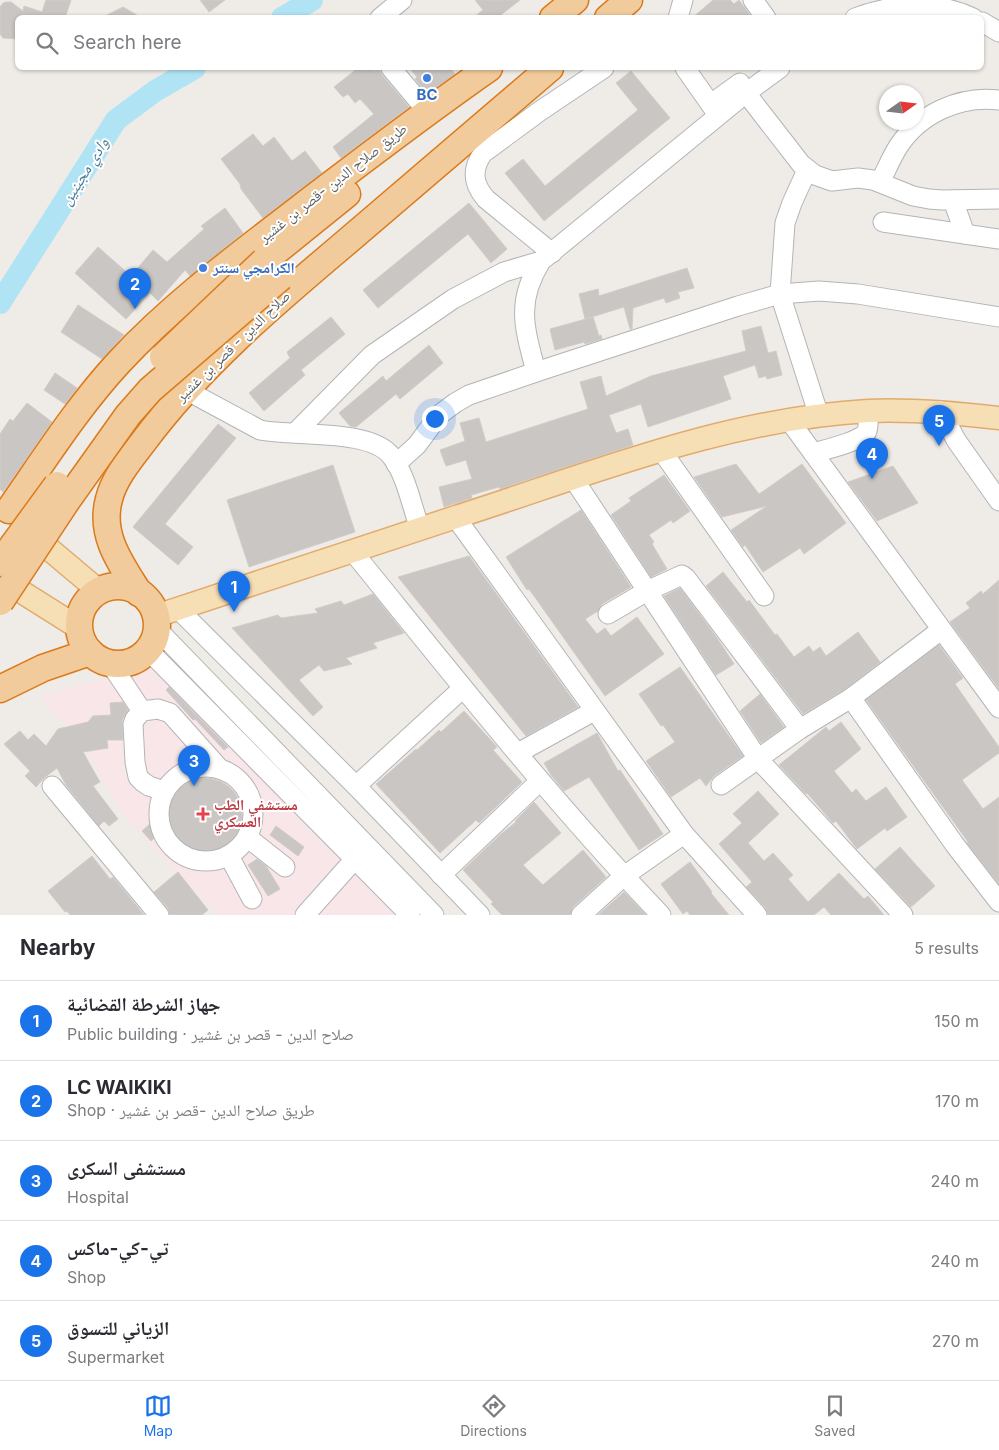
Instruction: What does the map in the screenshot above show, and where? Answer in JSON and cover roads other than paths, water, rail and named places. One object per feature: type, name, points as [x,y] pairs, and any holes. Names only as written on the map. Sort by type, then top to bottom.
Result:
[{"type":"highway","points":[[557,15],[575,0]]},
{"type":"highway","points":[[612,15],[629,0]]},
{"type":"highway","name":"طريق صلاح الدين -قصر بن غشير","points":[[4,510],[91,396],[119,362],[157,324],[227,265],[427,111],[486,70]]},
{"type":"highway","points":[[2,582],[66,502],[128,415],[150,390],[273,269],[486,83],[497,70]]},
{"type":"highway","name":"صلاح الدين - قصر بن غشير","points":[[139,593],[111,544],[106,514],[109,498],[127,464],[158,422],[186,390],[273,305],[548,70]]},
{"type":"highway","points":[[2,582],[123,397],[147,372],[273,269],[486,101],[510,89],[527,87]]},
{"type":"highway","points":[[0,689],[43,668],[100,658],[127,663],[142,656],[160,626],[148,601],[132,589],[115,586],[99,591],[88,600],[84,607],[79,628],[85,645],[100,658]]},
{"type":"main road","points":[[160,626],[353,552],[420,529],[661,450],[724,433],[789,420],[868,411],[941,411],[999,418]]},
{"type":"main road","points":[[2,582],[23,578],[36,567],[40,560],[42,543],[37,527],[32,520],[17,511],[4,510]]},
{"type":"main road","points":[[42,543],[99,591]]},
{"type":"main road","points":[[2,582],[79,628]]},
{"type":"street","points":[[384,15],[402,0]]},
{"type":"street","points":[[679,15],[683,0]]},
{"type":"street","points":[[753,0],[764,15]]},
{"type":"street","points":[[862,15],[895,3],[945,9],[964,15]]},
{"type":"street","points":[[984,23],[999,32]]},
{"type":"street","points":[[393,70],[427,111]]},
{"type":"street","points":[[547,257],[479,191],[475,181],[475,170],[478,161],[484,153],[540,111],[601,70]]},
{"type":"street","points":[[686,70],[715,110]]},
{"type":"street","points":[[536,372],[524,327],[526,296],[532,276],[547,257],[758,70]]},
{"type":"street","points":[[715,110],[746,93],[777,70]]},
{"type":"street","points":[[746,93],[807,170],[823,179],[858,178],[880,182],[913,196],[929,199],[999,199]]},
{"type":"street","points":[[880,182],[898,146],[927,117],[939,110],[964,101],[999,100]]},
{"type":"street","points":[[807,170],[785,223],[780,294],[819,416]]},
{"type":"street","points":[[953,200],[965,234]]},
{"type":"street","points":[[883,222],[999,239]]},
{"type":"street","points":[[295,433],[372,355],[453,299],[504,272],[547,257]]},
{"type":"street","points":[[396,464],[417,445],[439,415],[454,403],[469,395],[738,306],[780,294],[819,291],[858,294],[999,318]]},
{"type":"street","points":[[186,390],[260,430],[367,440],[386,448],[396,464],[420,529]]},
{"type":"street","points":[[813,453],[856,439],[865,434],[868,430],[868,411]]},
{"type":"street","points":[[941,411],[956,440],[999,501]]},
{"type":"street","points":[[789,420],[999,708]]},
{"type":"street","points":[[661,450],[764,596]]},
{"type":"street","points":[[573,478],[758,759],[903,915]]},
{"type":"street","points":[[456,518],[684,834],[758,915]]},
{"type":"street","points":[[353,552],[540,781],[661,915]]},
{"type":"street","points":[[608,614],[647,591],[682,575],[800,729]]},
{"type":"street","points":[[160,626],[356,786],[480,915]]},
{"type":"street","points":[[160,626],[434,915]]},
{"type":"street","points":[[160,626],[354,860],[410,915]]},
{"type":"street","points":[[721,785],[800,729],[851,698],[941,630]]},
{"type":"street","points":[[100,658],[142,711]]},
{"type":"street","points":[[356,786],[464,688]]},
{"type":"street","points":[[851,698],[955,844],[999,902]]},
{"type":"street","points":[[164,791],[143,782],[136,772],[133,724],[134,718],[142,711],[158,709],[170,713],[220,769],[236,778],[248,792],[253,810],[248,837],[242,845],[221,860],[202,862],[184,856],[169,844],[164,837],[158,818],[158,809],[164,791],[176,777],[193,768],[220,769]]},
{"type":"street","points":[[518,753],[594,710]]},
{"type":"street","points":[[441,875],[540,781]]},
{"type":"street","points":[[52,786],[159,915]]},
{"type":"street","points":[[581,915],[624,876],[684,834]]},
{"type":"street","points":[[248,837],[285,866]]},
{"type":"street","points":[[313,912],[368,845]]},
{"type":"street","points":[[229,856],[252,898]]},
{"type":"waterway","name":"وادي مجينين","points":[[287,15],[312,0]]},
{"type":"waterway","name":"وادي مجينين","points":[[0,303],[116,120],[155,91],[192,70]]},
{"type":"place","name":"BC","points":[[427,78]]},
{"type":"place","name":"الكرامجي سنتر","points":[[203,268]]},
{"type":"place","name":"LC WAIKIKI","points":[[135,309]]},
{"type":"place","name":"الزياني للتسوق","points":[[939,446]]},
{"type":"place","name":"تي-كي-ماكس","points":[[872,479]]},
{"type":"place","name":"جهاز الشرطة القضائية","points":[[234,612]]},
{"type":"place","name":"مستشفى السكرى","points":[[194,786]]},
{"type":"place","name":"مستشفي الطب العسكري","points":[[203,814]]}]
